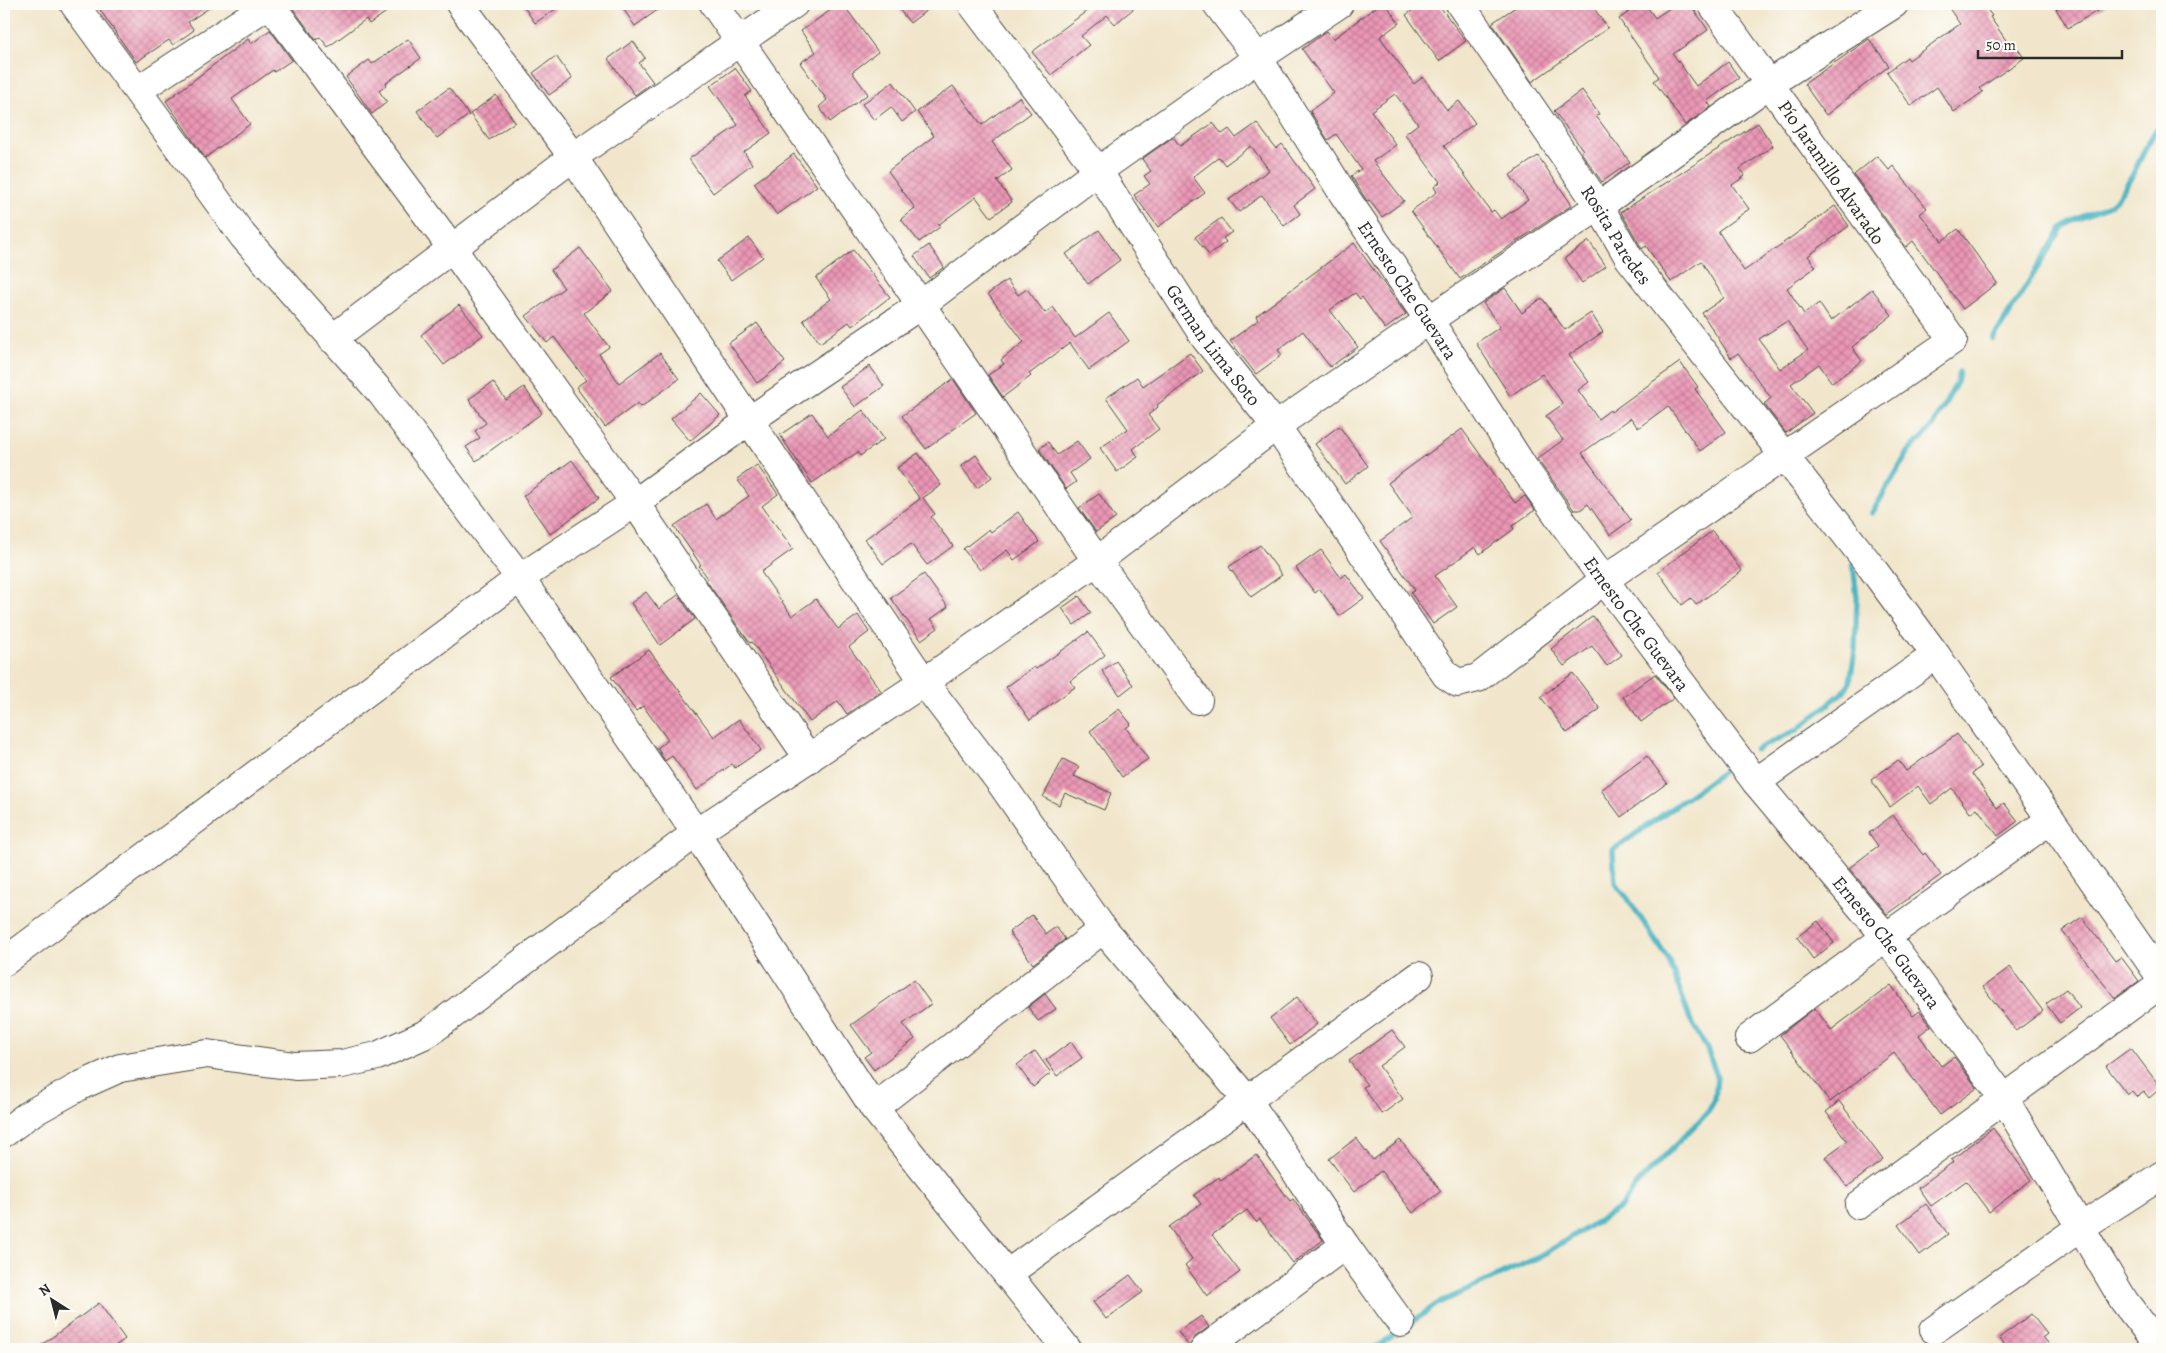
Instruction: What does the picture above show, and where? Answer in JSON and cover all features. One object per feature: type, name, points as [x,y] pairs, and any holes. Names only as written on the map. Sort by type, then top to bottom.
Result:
[{"type":"street","points":[[74,4],[244,236],[382,394],[520,578],[696,834],[874,1108],[1066,1349]]},
{"type":"street","points":[[138,90],[270,4],[451,247],[635,503],[809,759]]},
{"type":"street","points":[[460,4],[574,157],[924,682],[1000,782],[1104,929],[1248,1101],[1345,1245],[1401,1323]]},
{"type":"street","points":[[714,4],[1097,561],[1198,700]]},
{"type":"street","points":[[332,339],[451,247],[574,157],[794,4]]},
{"type":"street","name":"German Lima Soto","points":[[972,4],[1098,171],[1205,338],[1276,426],[1446,675],[1458,682],[1478,678],[1604,580]]},
{"type":"street","name":"Ernesto Che Guevara","points":[[1217,4],[1258,58],[1344,195],[1429,320],[1526,471],[1604,580],[1756,782],[1886,937],[2005,1100],[2124,1301],[2162,1349]]},
{"type":"street","points":[[4,962],[520,578],[635,503],[750,420],[922,304],[1098,171],[1258,58],[1339,4]]},
{"type":"street","name":"Rosita Paredes","points":[[1460,4],[1599,206],[1629,258],[1785,457],[1936,655],[2162,981]]},
{"type":"street","name":"Pío Jaramillo Alvarado","points":[[1712,4],[1953,340],[1785,457]]},
{"type":"street","points":[[4,1133],[28,1114],[82,1085],[120,1068],[207,1054],[295,1066],[342,1064],[377,1056],[428,1033],[696,834],[924,682],[1097,561],[1276,426],[1599,206],[1770,84],[1894,4]]},
{"type":"street","points":[[1604,580],[1785,457]]},
{"type":"street","points":[[1756,782],[1936,655]]},
{"type":"street","points":[[1749,1038],[2050,820]]},
{"type":"street","points":[[874,1108],[1104,929]]},
{"type":"street","points":[[1007,1274],[1419,976]]},
{"type":"street","points":[[1859,1205],[2005,1100],[2162,981]]},
{"type":"street","points":[[1934,1330],[2081,1227],[2162,1175]]},
{"type":"street","points":[[1204,1349],[1345,1245]]},
{"type":"building","points":[[96,4],[215,4],[188,22],[194,30],[173,45],[169,40],[136,62]]},
{"type":"building","points":[[297,4],[398,4],[369,24],[366,19],[328,47],[320,37],[316,40],[292,7]]},
{"type":"building","points":[[522,4],[563,4],[535,23]]},
{"type":"building","points":[[620,4],[666,4],[635,26]]},
{"type":"building","points":[[839,4],[843,4],[878,52],[852,72],[868,94],[830,122],[819,107],[827,100],[800,63],[816,52],[801,31]]},
{"type":"building","points":[[895,4],[935,4],[910,23]]},
{"type":"building","points":[[1096,4],[1139,4],[1115,24],[1107,15],[1081,36],[1089,45],[1051,75],[1032,52]]},
{"type":"building","points":[[1380,4],[1386,4],[1399,23],[1380,37],[1414,84],[1423,77],[1447,110],[1459,101],[1475,123],[1444,146],[1491,212],[1494,210],[1501,219],[1528,200],[1510,175],[1538,156],[1572,205],[1460,279],[1411,211],[1437,192],[1434,187],[1440,182],[1405,134],[1418,124],[1395,94],[1371,111],[1396,145],[1373,161],[1404,201],[1382,217],[1369,200],[1367,201],[1351,176],[1361,169],[1336,134],[1328,140],[1310,111],[1334,93],[1302,49],[1327,31],[1333,39]]},
{"type":"building","points":[[1421,4],[1438,4],[1466,41],[1439,61],[1406,15]]},
{"type":"building","points":[[1520,4],[1591,4],[1608,28],[1532,82],[1492,23]]},
{"type":"building","points":[[1640,4],[1645,4],[1655,18],[1676,4],[1690,4],[1708,30],[1673,54],[1696,86],[1728,62],[1739,78],[1707,101],[1711,107],[1685,125],[1654,81],[1659,77],[1619,19]]},
{"type":"building","points":[[1946,4],[1983,4],[2010,46],[2014,43],[2024,58],[1980,88],[1983,92],[1954,112],[1937,87],[1911,106],[1887,72],[1907,57],[1909,60],[1960,24]]},
{"type":"building","points":[[2064,4],[2109,4],[2068,28],[2056,9]]},
{"type":"building","points":[[270,30],[292,60],[274,72],[273,70],[232,99],[250,124],[205,158],[166,101],[248,39],[251,44]]},
{"type":"building","points":[[408,39],[421,58],[386,83],[387,85],[379,91],[387,102],[372,114],[346,77],[369,60],[372,64]]},
{"type":"building","points":[[1869,39],[1889,66],[1826,115],[1804,84]]},
{"type":"building","points":[[633,41],[645,58],[639,63],[653,82],[635,95],[608,59]]},
{"type":"building","points":[[556,56],[572,79],[549,95],[533,73]]},
{"type":"building","points":[[735,68],[752,91],[745,96],[771,133],[744,152],[752,164],[713,193],[689,159],[738,125],[710,86]]},
{"type":"building","points":[[893,82],[915,112],[902,122],[891,107],[874,120],[862,104]]},
{"type":"building","points":[[953,86],[982,125],[1019,97],[1031,113],[992,142],[1012,170],[997,181],[1012,202],[991,217],[976,197],[938,225],[940,227],[919,242],[901,219],[915,208],[888,171],[934,136],[917,112]]},
{"type":"building","points":[[449,88],[469,115],[437,138],[417,111]]},
{"type":"building","points":[[1582,90],[1599,114],[1596,116],[1630,162],[1602,182],[1581,152],[1583,150],[1554,111]]},
{"type":"building","points":[[496,95],[515,122],[489,140],[470,114]]},
{"type":"building","points":[[1213,123],[1222,134],[1229,129],[1236,138],[1257,123],[1276,149],[1282,144],[1315,189],[1294,205],[1300,214],[1284,226],[1262,195],[1239,212],[1229,200],[1269,170],[1251,146],[1225,165],[1219,157],[1193,177],[1205,193],[1158,227],[1134,195],[1150,184],[1144,176],[1151,171],[1142,159],[1173,137],[1180,146]]},
{"type":"building","points":[[1758,123],[1773,146],[1740,169],[1745,176],[1732,185],[1749,209],[1718,231],[1744,271],[1835,206],[1849,226],[1808,256],[1816,267],[1787,288],[1804,314],[1819,303],[1831,321],[1872,289],[1892,315],[1852,347],[1862,361],[1832,383],[1819,364],[1791,384],[1813,413],[1786,433],[1764,404],[1771,398],[1738,353],[1731,358],[1702,313],[1724,298],[1701,261],[1671,282],[1646,246],[1642,249],[1621,212]],"holes":[[[1787,321],[1808,350],[1780,369],[1759,339]]]},
{"type":"building","points":[[794,154],[817,186],[777,215],[754,183]]},
{"type":"building","points":[[1877,156],[1889,170],[1893,166],[1927,208],[1920,214],[1942,241],[1958,229],[1997,283],[1963,309],[1913,241],[1906,247],[1854,175]]},
{"type":"building","points":[[1221,218],[1232,232],[1223,238],[1226,242],[1209,255],[1195,237]]},
{"type":"building","points":[[1099,230],[1120,260],[1088,284],[1066,254]]},
{"type":"building","points":[[749,238],[763,257],[731,280],[717,261]]},
{"type":"building","points":[[1589,241],[1606,266],[1582,283],[1565,258]]},
{"type":"building","points":[[1354,243],[1406,314],[1385,329],[1362,297],[1360,299],[1355,293],[1330,310],[1358,347],[1330,367],[1303,331],[1278,350],[1282,355],[1256,374],[1230,341],[1258,320],[1256,316]]},
{"type":"building","points":[[929,245],[944,267],[929,278],[914,256]]},
{"type":"building","points":[[580,248],[613,291],[584,313],[609,347],[599,354],[619,383],[660,353],[679,379],[641,407],[638,403],[605,427],[576,387],[586,380],[554,337],[547,343],[526,316],[564,288],[551,270]]},
{"type":"building","points":[[853,250],[890,297],[852,326],[849,322],[820,343],[803,320],[831,299],[816,278]]},
{"type":"building","points":[[1007,280],[1018,295],[1027,289],[1045,313],[1053,307],[1075,338],[1109,313],[1129,341],[1089,370],[1070,343],[1029,374],[1031,376],[1003,397],[988,375],[1004,364],[1001,360],[1024,342],[988,294]]},
{"type":"building","points":[[1505,288],[1522,313],[1542,298],[1565,330],[1591,313],[1603,332],[1569,355],[1589,382],[1578,390],[1598,419],[1610,410],[1611,412],[1680,362],[1698,387],[1695,389],[1726,432],[1700,451],[1668,406],[1638,428],[1631,418],[1582,453],[1631,520],[1610,535],[1588,504],[1580,510],[1574,510],[1537,459],[1563,440],[1546,416],[1563,404],[1542,374],[1510,396],[1476,343],[1500,327],[1483,303]]},
{"type":"building","points":[[459,305],[483,335],[444,365],[421,335]]},
{"type":"building","points":[[757,323],[785,362],[757,383],[729,343]]},
{"type":"building","points":[[1190,353],[1203,371],[1157,405],[1158,407],[1148,415],[1159,429],[1133,449],[1138,457],[1117,472],[1100,448],[1128,429],[1106,398],[1137,377],[1143,386]]},
{"type":"building","points":[[870,366],[884,386],[855,407],[840,387]]},
{"type":"building","points":[[953,379],[976,413],[926,449],[902,416]]},
{"type":"building","points":[[493,382],[506,400],[524,387],[542,413],[476,461],[466,447],[480,438],[475,431],[486,423],[469,399]]},
{"type":"building","points":[[701,393],[720,415],[690,441],[671,419]]},
{"type":"building","points":[[863,410],[884,439],[860,456],[858,452],[812,483],[780,435],[812,413],[828,436]]},
{"type":"building","points":[[1339,426],[1368,466],[1345,484],[1315,444]]},
{"type":"building","points":[[1462,429],[1515,503],[1525,496],[1535,510],[1512,526],[1514,529],[1480,554],[1475,547],[1435,576],[1457,607],[1433,624],[1411,593],[1415,590],[1380,541],[1413,517],[1388,483]]},
{"type":"building","points":[[1077,441],[1090,459],[1070,473],[1076,482],[1066,489],[1039,449],[1048,442],[1057,455]]},
{"type":"building","points":[[918,453],[941,485],[923,498],[935,514],[931,517],[953,546],[927,565],[911,544],[883,564],[865,539],[920,499],[897,468]]},
{"type":"building","points":[[976,455],[992,477],[977,488],[961,466]]},
{"type":"building","points":[[572,460],[599,498],[550,534],[523,496]]},
{"type":"building","points":[[757,465],[778,494],[762,506],[793,549],[761,572],[792,616],[816,599],[838,629],[858,615],[869,632],[849,647],[881,691],[847,714],[838,701],[810,722],[752,642],[750,643],[737,625],[706,580],[708,578],[699,566],[701,565],[674,526],[706,504],[716,519],[749,496],[737,479]]},
{"type":"building","points":[[1099,494],[1116,518],[1096,532],[1079,508]]},
{"type":"building","points":[[1018,512],[1039,542],[1014,560],[1007,550],[980,570],[963,549],[989,529],[991,532]]},
{"type":"building","points":[[1712,531],[1742,571],[1696,605],[1691,598],[1682,605],[1658,572]]},
{"type":"building","points":[[1260,545],[1282,575],[1251,597],[1229,567]]},
{"type":"building","points":[[1321,550],[1341,578],[1346,574],[1364,598],[1339,616],[1320,589],[1315,593],[1296,568]]},
{"type":"building","points":[[924,574],[948,607],[931,619],[938,628],[921,640],[891,598]]},
{"type":"building","points":[[646,592],[659,609],[678,595],[695,619],[660,645],[631,603]]},
{"type":"building","points":[[1079,596],[1091,613],[1074,625],[1062,608]]},
{"type":"building","points":[[1593,616],[1622,655],[1607,666],[1592,646],[1564,666],[1551,649]]},
{"type":"building","points":[[1088,632],[1105,655],[1070,681],[1075,687],[1030,720],[1006,687],[1034,667],[1036,669]]},
{"type":"building","points":[[649,650],[714,737],[739,719],[761,750],[735,768],[732,764],[697,790],[672,756],[665,761],[657,748],[668,740],[643,706],[636,711],[611,677]]},
{"type":"building","points":[[1116,661],[1133,685],[1120,695],[1102,671]]},
{"type":"building","points":[[1573,673],[1600,709],[1567,733],[1541,697]]},
{"type":"building","points":[[1655,674],[1674,698],[1641,722],[1623,697]]},
{"type":"building","points":[[1119,709],[1131,724],[1126,728],[1148,759],[1122,777],[1090,731]]},
{"type":"building","points":[[1957,734],[1981,767],[1972,773],[1997,808],[2004,803],[2018,821],[1998,836],[1977,808],[1970,813],[1952,788],[1931,804],[1918,786],[1890,807],[1871,780],[1898,760],[1906,771]]},
{"type":"building","points":[[1647,756],[1667,783],[1621,817],[1601,790]]},
{"type":"building","points":[[1063,759],[1079,767],[1074,776],[1111,793],[1104,810],[1065,793],[1059,805],[1043,797]]},
{"type":"building","points":[[1893,815],[1923,855],[1925,853],[1941,875],[1887,914],[1849,868],[1878,846],[1869,833]]},
{"type":"building","points":[[1032,915],[1046,934],[1056,927],[1065,939],[1033,964],[1009,932]]},
{"type":"building","points":[[2082,917],[2115,961],[2121,957],[2139,981],[2115,998],[2062,931]]},
{"type":"building","points":[[1818,921],[1834,943],[1813,959],[1797,937]]},
{"type":"building","points":[[2010,967],[2043,1011],[2016,1031],[1983,987]]},
{"type":"building","points":[[914,980],[931,1004],[903,1024],[915,1039],[874,1070],[864,1057],[871,1052],[851,1025]]},
{"type":"building","points":[[1891,985],[1913,1016],[1920,1011],[1931,1026],[1919,1035],[1941,1066],[1954,1057],[1977,1088],[1940,1115],[1894,1053],[1830,1102],[1780,1035],[1815,1008],[1831,1030]]},
{"type":"building","points":[[2066,989],[2080,1008],[2060,1023],[2046,1004]]},
{"type":"building","points":[[1045,994],[1056,1009],[1038,1021],[1028,1007]]},
{"type":"building","points":[[1297,997],[1317,1024],[1290,1045],[1270,1018]]},
{"type":"building","points":[[1392,1030],[1405,1047],[1379,1066],[1403,1099],[1382,1114],[1363,1087],[1367,1085],[1349,1061]]},
{"type":"building","points":[[1071,1042],[1082,1058],[1057,1076],[1046,1060]]},
{"type":"building","points":[[2131,1048],[2161,1088],[2149,1098],[2144,1092],[2137,1097],[2132,1091],[2127,1094],[2106,1066]]},
{"type":"building","points":[[1035,1051],[1051,1073],[1033,1087],[1017,1065]]},
{"type":"building","points":[[1839,1101],[1883,1160],[1847,1187],[1825,1157],[1847,1141],[1826,1112]]},
{"type":"building","points":[[1993,1128],[2031,1180],[1989,1212],[1966,1181],[1931,1206],[1918,1188],[1953,1162],[1951,1160]]},
{"type":"building","points":[[1356,1138],[1373,1160],[1400,1140],[1441,1191],[1413,1213],[1381,1171],[1354,1192],[1329,1159]]},
{"type":"building","points":[[1256,1155],[1290,1201],[1293,1199],[1323,1240],[1293,1263],[1260,1219],[1256,1222],[1247,1210],[1212,1235],[1240,1272],[1207,1296],[1185,1265],[1192,1259],[1169,1227],[1201,1204],[1194,1195],[1219,1177],[1221,1181]]},
{"type":"building","points":[[1926,1204],[1948,1234],[1920,1255],[1898,1225]]},
{"type":"building","points":[[1130,1275],[1143,1292],[1106,1319],[1093,1302]]},
{"type":"building","points":[[99,1303],[125,1339],[111,1349],[36,1349]]},
{"type":"building","points":[[2031,1314],[2047,1334],[2043,1337],[2053,1349],[2008,1349],[1999,1338]]},
{"type":"building","points":[[1201,1316],[1209,1327],[1195,1337],[1189,1346],[1178,1332]]},
{"type":"waterway","points":[[1993,339],[2062,228],[2075,220],[2106,207],[2114,201],[2127,184],[2162,121]]},
{"type":"waterway","points":[[1872,513],[1909,451],[1933,426],[1957,382],[1959,372]]},
{"type":"waterway","points":[[1755,750],[1797,730],[1843,692],[1850,682],[1855,650],[1857,598],[1853,564]]},
{"type":"waterway","points":[[1408,1325],[1437,1304],[1539,1257],[1621,1207],[1639,1182],[1708,1112],[1715,1099],[1717,1076],[1707,1049],[1690,1019],[1669,960],[1615,883],[1613,850],[1724,771]]},
{"type":"waterway","points":[[1375,1349],[1400,1330]]}]
